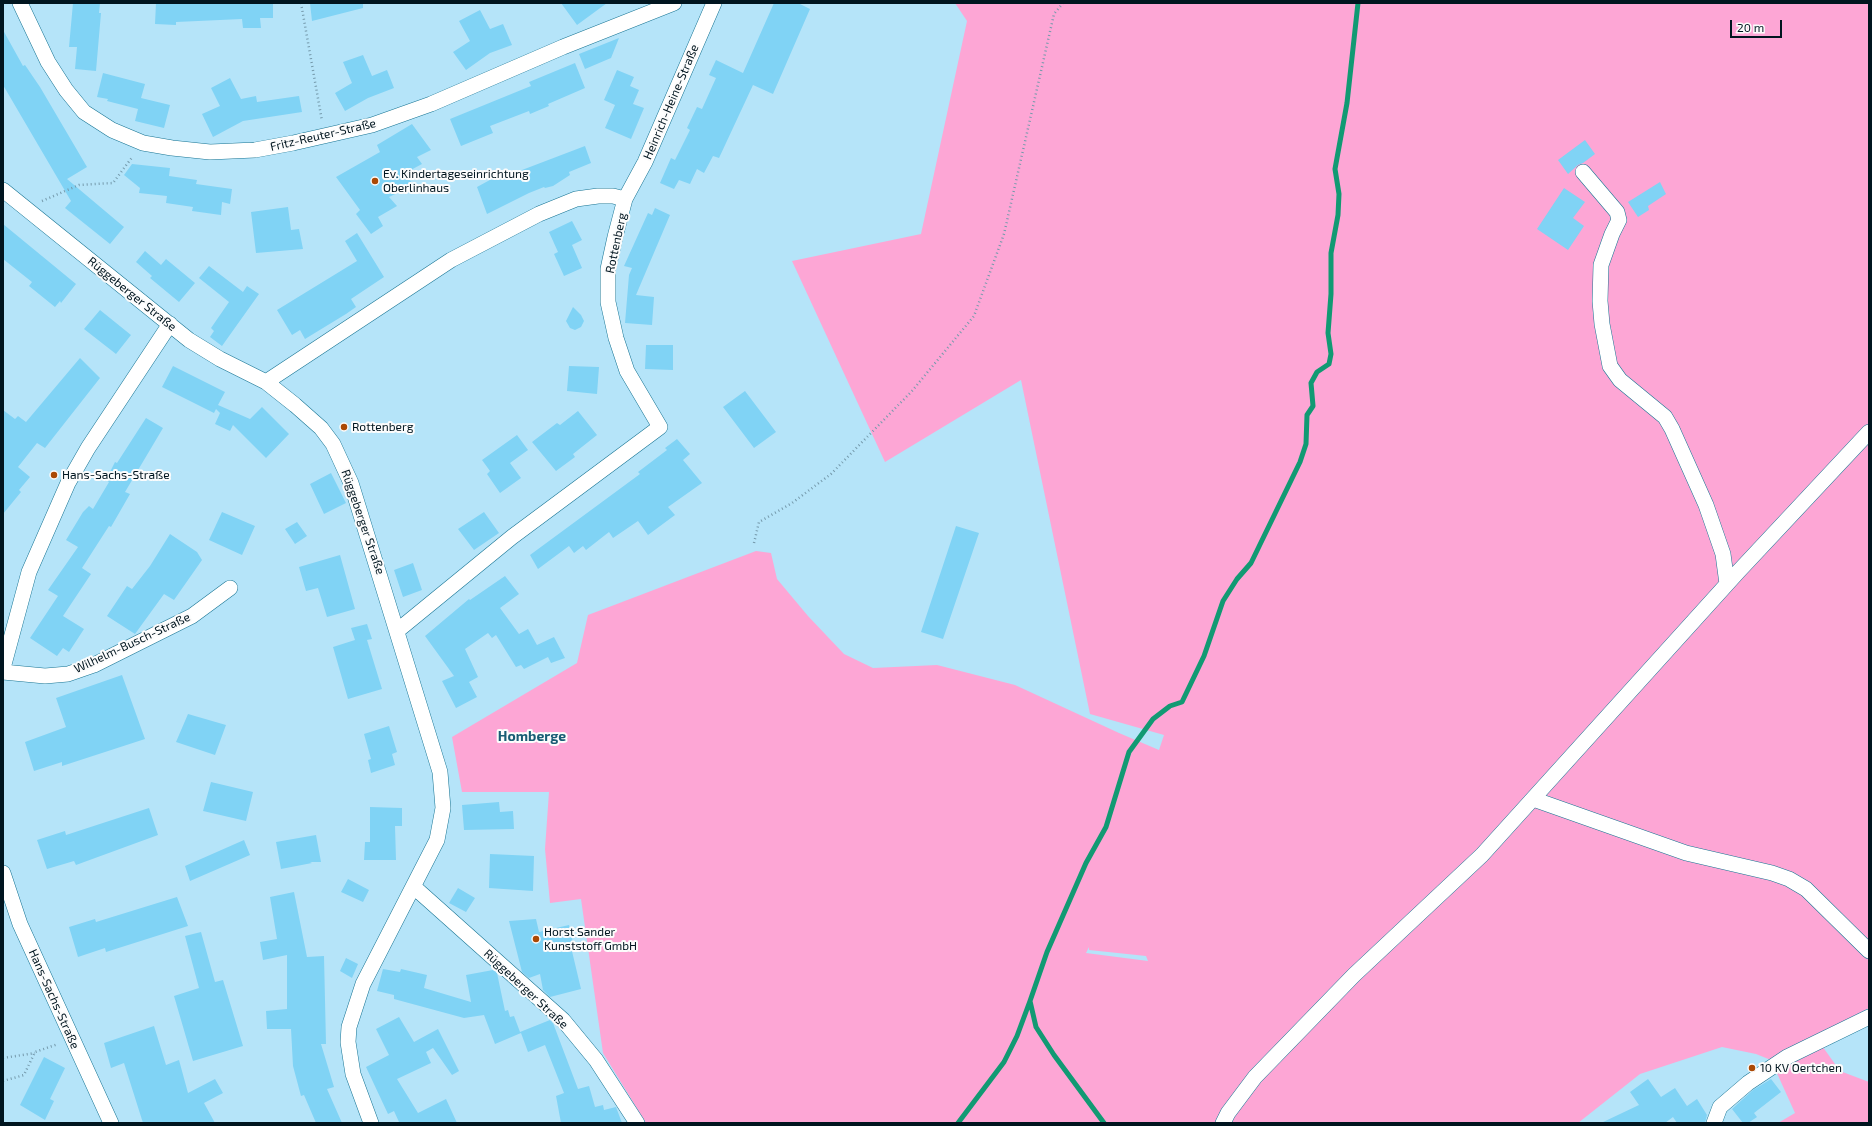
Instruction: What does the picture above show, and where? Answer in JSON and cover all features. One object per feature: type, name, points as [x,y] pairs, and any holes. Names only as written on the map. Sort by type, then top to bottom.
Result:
[{"type":"street","name":"Fritz-Reuter-Straße","points":[[20,3],[48,62],[66,90],[84,112],[112,130],[143,143],[210,152],[255,150],[372,125],[431,104],[563,47],[674,3]]},
{"type":"street","name":"Heinrich-Heine-Straße","points":[[625,199],[645,162],[714,3]]},
{"type":"street","points":[[1583,172],[1617,212],[1619,220],[1612,234],[1601,265],[1600,301],[1602,324],[1610,366],[1620,380],[1665,417],[1672,429],[1706,505],[1723,554],[1727,584]]},
{"type":"street","name":"Rüggeberger Straße","points":[[3,190],[170,324],[209,353],[266,382],[321,428],[333,444],[351,483],[440,772],[444,808],[437,840],[363,984],[349,1027],[348,1042],[353,1074],[371,1123]]},
{"type":"street","name":"Rottenberg","points":[[266,382],[451,260],[539,214],[576,199],[598,196],[613,196],[625,199],[608,269],[608,302],[616,338],[627,371],[660,427],[512,537],[397,631]]},
{"type":"street","points":[[3,668],[30,572],[68,483],[88,448],[170,324]]},
{"type":"street","points":[[1223,1123],[1228,1113],[1255,1077],[1354,975],[1482,855],[1727,584],[1869,432]]},
{"type":"street","name":"Wilhelm-Busch-Straße","points":[[3,672],[45,676],[68,674],[94,664],[192,616],[230,588]]},
{"type":"street","points":[[1533,799],[1686,853],[1772,873],[1789,880],[1806,889],[1869,950]]},
{"type":"street","name":"Hans-Sachs-Straße","points":[[3,873],[20,924],[111,1123]]},
{"type":"street","name":"Rüggeberger Straße","points":[[414,887],[563,1020],[596,1060],[637,1123]]},
{"type":"street","points":[[1714,1123],[1720,1107],[1748,1083],[1787,1057],[1869,1017]]},
{"type":"path","points":[[301,3],[325,136]]},
{"type":"path","points":[[754,543],[759,522],[792,503],[831,474],[912,391],[974,316],[1004,234],[1054,14],[1064,3]]},
{"type":"path","points":[[25,208],[79,185],[114,183],[143,143]]},
{"type":"path","points":[[3,1058],[36,1052],[72,1038]]},
{"type":"path","points":[[3,1081],[24,1075],[36,1052]]},
{"type":"shaded area","points":[[955,3],[1869,3],[1869,1008],[1815,1036],[1840,1071],[1869,1082],[1869,1123],[1778,1123],[1795,1113],[1771,1060],[1756,1054],[1722,1047],[1640,1074],[1578,1123],[646,1123],[603,1053],[581,899],[550,903],[545,849],[549,792],[462,792],[452,737],[577,663],[588,615],[756,551],[771,553],[777,579],[808,616],[844,654],[873,668],[937,665],[1015,685],[1159,750],[1164,735],[1090,714],[1021,380],[885,462],[792,261],[921,234],[967,21]],"holes":[[[1089,947],[1089,950],[1146,956],[1148,961],[1086,953]]]},
{"type":"building","points":[[73,3],[100,3],[99,13],[101,13],[96,71],[75,69],[77,47],[69,47]]},
{"type":"building","points":[[156,3],[273,3],[273,18],[260,18],[261,28],[243,28],[242,19],[176,22],[176,25],[155,24]]},
{"type":"building","points":[[310,3],[363,3],[363,8],[312,21]]},
{"type":"building","points":[[561,3],[607,3],[577,25]]},
{"type":"building","points":[[774,3],[798,3],[810,9],[773,94],[753,85],[719,158],[713,156],[704,173],[697,169],[690,184],[679,180],[674,189],[660,183],[671,158],[675,160],[690,130],[687,128],[697,107],[702,109],[716,78],[709,75],[716,60],[743,73]]},
{"type":"building","points":[[480,10],[490,29],[503,24],[512,45],[490,53],[466,70],[453,52],[470,41],[459,21]]},
{"type":"building","points":[[3,30],[23,66],[25,65],[40,87],[87,167],[67,179],[124,227],[110,244],[65,208],[71,201],[3,85]]},
{"type":"building","points":[[619,38],[611,58],[585,69],[579,54]]},
{"type":"building","points":[[363,55],[372,76],[387,70],[394,88],[368,98],[345,111],[335,93],[352,83],[343,62]]},
{"type":"building","points":[[575,63],[585,88],[548,104],[549,106],[530,114],[529,111],[490,126],[493,133],[461,146],[450,119],[531,86],[529,82]]},
{"type":"building","points":[[617,70],[634,77],[630,86],[639,90],[633,104],[644,108],[631,139],[605,128],[615,105],[604,100]]},
{"type":"building","points":[[103,73],[145,84],[141,98],[170,105],[164,128],[135,121],[138,109],[97,97]]},
{"type":"building","points":[[230,78],[241,99],[256,96],[257,102],[299,96],[302,112],[243,121],[213,137],[202,114],[220,106],[211,88]]},
{"type":"building","name":"Ev. Kindertageseinrichtung Oberlinhaus","points":[[412,124],[431,150],[417,157],[422,164],[407,172],[409,174],[406,176],[414,185],[389,197],[397,206],[378,217],[383,226],[371,234],[356,214],[360,210],[336,177],[380,152],[377,145]]},
{"type":"building","points":[[1585,140],[1595,154],[1578,165],[1568,174],[1558,160]]},
{"type":"building","points":[[585,146],[591,163],[569,172],[570,175],[553,186],[544,187],[529,193],[487,214],[477,187],[499,175],[501,178]]},
{"type":"building","points":[[132,164],[170,168],[169,176],[197,180],[196,184],[232,189],[230,204],[222,202],[221,215],[192,211],[193,207],[166,203],[167,196],[139,193],[140,188],[124,175]]},
{"type":"building","points":[[1660,182],[1666,194],[1648,206],[1649,210],[1638,217],[1628,202]]},
{"type":"building","points":[[1564,188],[1585,202],[1573,218],[1584,226],[1568,250],[1537,229]]},
{"type":"building","points":[[288,207],[291,230],[299,229],[303,249],[256,253],[251,212]]},
{"type":"building","points":[[655,208],[670,215],[636,295],[654,297],[652,325],[625,323],[629,275],[632,268],[624,266],[648,213],[652,215]]},
{"type":"building","points":[[572,221],[582,240],[572,245],[582,268],[564,276],[554,254],[558,252],[549,232]]},
{"type":"building","points":[[3,224],[76,284],[61,303],[60,301],[55,307],[29,286],[32,282],[3,259]]},
{"type":"building","points":[[357,233],[384,277],[351,299],[356,307],[346,314],[305,339],[300,330],[292,335],[277,310],[357,261],[345,241]]},
{"type":"building","points":[[145,251],[161,265],[166,259],[195,283],[179,302],[150,278],[152,276],[136,262]]},
{"type":"building","points":[[209,266],[243,292],[247,286],[259,294],[222,346],[210,337],[214,331],[211,328],[229,302],[199,278]]},
{"type":"building","points":[[573,307],[581,315],[584,321],[581,327],[575,330],[570,328],[566,321]]},
{"type":"building","points":[[100,310],[131,335],[116,354],[84,329]]},
{"type":"building","points":[[646,345],[673,345],[673,370],[645,369]]},
{"type":"building","points":[[80,358],[100,378],[45,448],[37,443],[18,467],[30,477],[19,490],[21,492],[3,514],[3,410],[15,419],[18,416],[26,422]]},
{"type":"building","points":[[173,366],[225,392],[218,405],[250,419],[262,407],[289,434],[266,458],[233,425],[230,431],[215,424],[220,413],[216,409],[214,413],[162,387]]},
{"type":"building","points":[[569,366],[599,367],[597,394],[567,391]]},
{"type":"building","points":[[745,391],[776,432],[754,448],[723,407]]},
{"type":"building","points":[[578,411],[597,435],[573,454],[575,457],[556,471],[532,442],[557,423],[560,425]]},
{"type":"building","points":[[146,418],[163,428],[125,492],[130,494],[111,527],[109,526],[82,568],[91,574],[63,616],[84,629],[69,652],[63,648],[57,656],[30,638],[58,596],[48,590],[78,547],[66,540],[83,512],[89,506],[93,509],[109,482],[106,480],[115,462],[117,463]]},
{"type":"building","points":[[517,435],[528,450],[510,463],[521,478],[500,493],[487,474],[490,471],[482,460]]},
{"type":"building","points":[[677,439],[690,454],[683,460],[702,483],[668,507],[675,515],[648,535],[638,521],[613,538],[609,532],[586,550],[583,546],[574,553],[569,546],[538,569],[530,555],[640,474],[638,472],[667,450],[665,448]]},
{"type":"building","points":[[331,473],[346,503],[324,514],[310,484]]},
{"type":"building","points":[[222,512],[255,526],[242,555],[209,540]]},
{"type":"building","points":[[484,512],[499,533],[474,550],[458,529]]},
{"type":"building","points":[[297,522],[307,536],[295,544],[285,529]]},
{"type":"building","points":[[956,526],[979,533],[943,639],[921,632]]},
{"type":"building","points":[[170,534],[197,552],[202,560],[174,600],[164,594],[135,634],[107,616],[127,586],[132,589],[150,566]]},
{"type":"building","points":[[340,555],[355,609],[327,617],[318,588],[306,591],[299,567]]},
{"type":"building","points":[[413,563],[422,590],[403,597],[394,570]]},
{"type":"building","points":[[505,576],[519,594],[500,608],[519,634],[528,629],[537,645],[554,637],[565,658],[551,663],[548,657],[524,669],[521,665],[516,667],[496,635],[492,638],[488,633],[465,649],[478,677],[469,682],[477,697],[456,708],[442,681],[454,676],[425,636],[469,599],[470,600]]},
{"type":"building","points":[[367,624],[372,639],[367,640],[382,689],[348,699],[333,647],[355,640],[351,628]]},
{"type":"building","points":[[122,675],[145,739],[62,766],[62,762],[34,771],[25,742],[66,727],[56,698]]},
{"type":"building","points":[[188,714],[226,725],[215,755],[176,742]]},
{"type":"building","points":[[389,726],[397,752],[392,754],[395,765],[371,773],[368,760],[371,759],[364,734]]},
{"type":"building","points":[[211,782],[253,792],[246,821],[203,811]]},
{"type":"building","points":[[499,802],[500,812],[513,811],[514,829],[464,830],[462,805]]},
{"type":"building","points":[[370,807],[402,808],[402,826],[395,826],[396,860],[364,860],[365,842],[370,842]]},
{"type":"building","points":[[149,808],[158,835],[76,865],[74,861],[47,869],[37,840],[65,831],[66,835]]},
{"type":"building","points":[[316,835],[321,862],[310,862],[312,863],[281,869],[276,842]]},
{"type":"building","points":[[244,840],[250,855],[190,881],[185,866]]},
{"type":"building","points":[[490,854],[534,856],[533,891],[489,888]]},
{"type":"building","points":[[348,879],[369,890],[363,902],[341,892]]},
{"type":"building","points":[[458,888],[475,898],[466,912],[449,903]]},
{"type":"building","points":[[294,892],[307,957],[324,956],[326,1044],[321,1044],[334,1087],[327,1089],[342,1123],[316,1123],[304,1095],[301,1096],[293,1066],[291,1029],[267,1029],[266,1011],[287,1009],[287,955],[263,960],[260,942],[277,939],[270,897]]},
{"type":"building","points":[[177,897],[188,926],[106,952],[105,948],[78,957],[69,927],[95,919],[96,922]]},
{"type":"building","points":[[536,919],[539,932],[569,925],[574,947],[571,947],[581,989],[550,997],[543,990],[540,974],[529,978],[522,972],[509,921]]},
{"type":"building","points":[[201,932],[215,982],[223,980],[243,1046],[193,1061],[174,996],[199,988],[185,936]]},
{"type":"building","points":[[346,958],[358,964],[352,978],[340,971]]},
{"type":"building","points":[[383,969],[400,972],[401,969],[427,975],[424,988],[471,1002],[466,975],[493,970],[497,973],[505,1011],[508,1010],[510,1017],[514,1016],[520,1032],[550,1020],[553,1023],[578,1089],[589,1086],[595,1107],[603,1105],[604,1110],[616,1107],[622,1123],[561,1123],[556,1096],[564,1093],[545,1045],[528,1052],[521,1033],[495,1044],[484,1015],[464,1018],[394,999],[394,995],[377,991]]},
{"type":"building","points":[[399,1017],[414,1042],[438,1029],[459,1071],[452,1075],[433,1048],[426,1052],[431,1063],[397,1079],[418,1113],[446,1099],[457,1123],[398,1123],[399,1122],[394,1111],[388,1114],[366,1067],[389,1055],[376,1029]]},
{"type":"building","points":[[154,1026],[166,1065],[179,1060],[188,1093],[215,1079],[223,1093],[204,1103],[215,1123],[143,1123],[124,1063],[111,1068],[104,1043]]},
{"type":"building","points":[[44,1057],[65,1068],[50,1099],[54,1101],[45,1120],[20,1105]]},
{"type":"building","points":[[1648,1079],[1661,1097],[1675,1088],[1687,1106],[1697,1099],[1707,1115],[1705,1123],[1677,1123],[1673,1117],[1665,1123],[1601,1123],[1639,1105],[1630,1092]]},
{"type":"building","points":[[1771,1079],[1781,1092],[1754,1113],[1757,1117],[1748,1123],[1743,1123],[1732,1109],[1753,1090]]},
{"type":"waterway","points":[[1104,1123],[1054,1055],[1036,1027],[1030,1001],[1047,952],[1086,863],[1106,827],[1129,752],[1153,719],[1170,706],[1182,702],[1204,656],[1223,601],[1237,579],[1251,563],[1300,462],[1306,444],[1307,415],[1313,406],[1311,383],[1317,372],[1329,364],[1331,354],[1328,333],[1331,294],[1331,253],[1338,215],[1339,194],[1335,169],[1347,103],[1358,3]]},
{"type":"waterway","points":[[958,1123],[1004,1062],[1017,1036],[1030,1001]]},
{"type":"place","name":"Ev. Kindertageseinrichtung Oberlinhaus","points":[[375,181]]},
{"type":"place","name":"Rottenberg","points":[[344,427]]},
{"type":"place","name":"Hans-Sachs-Straße","points":[[54,475]]},
{"type":"place","name":"Horst Sander Kunststoff GmbH","points":[[536,939]]},
{"type":"place","name":"10 KV Oertchen","points":[[1752,1068]]},
{"type":"district","name":"Homberge","points":[[532,736]]}]
